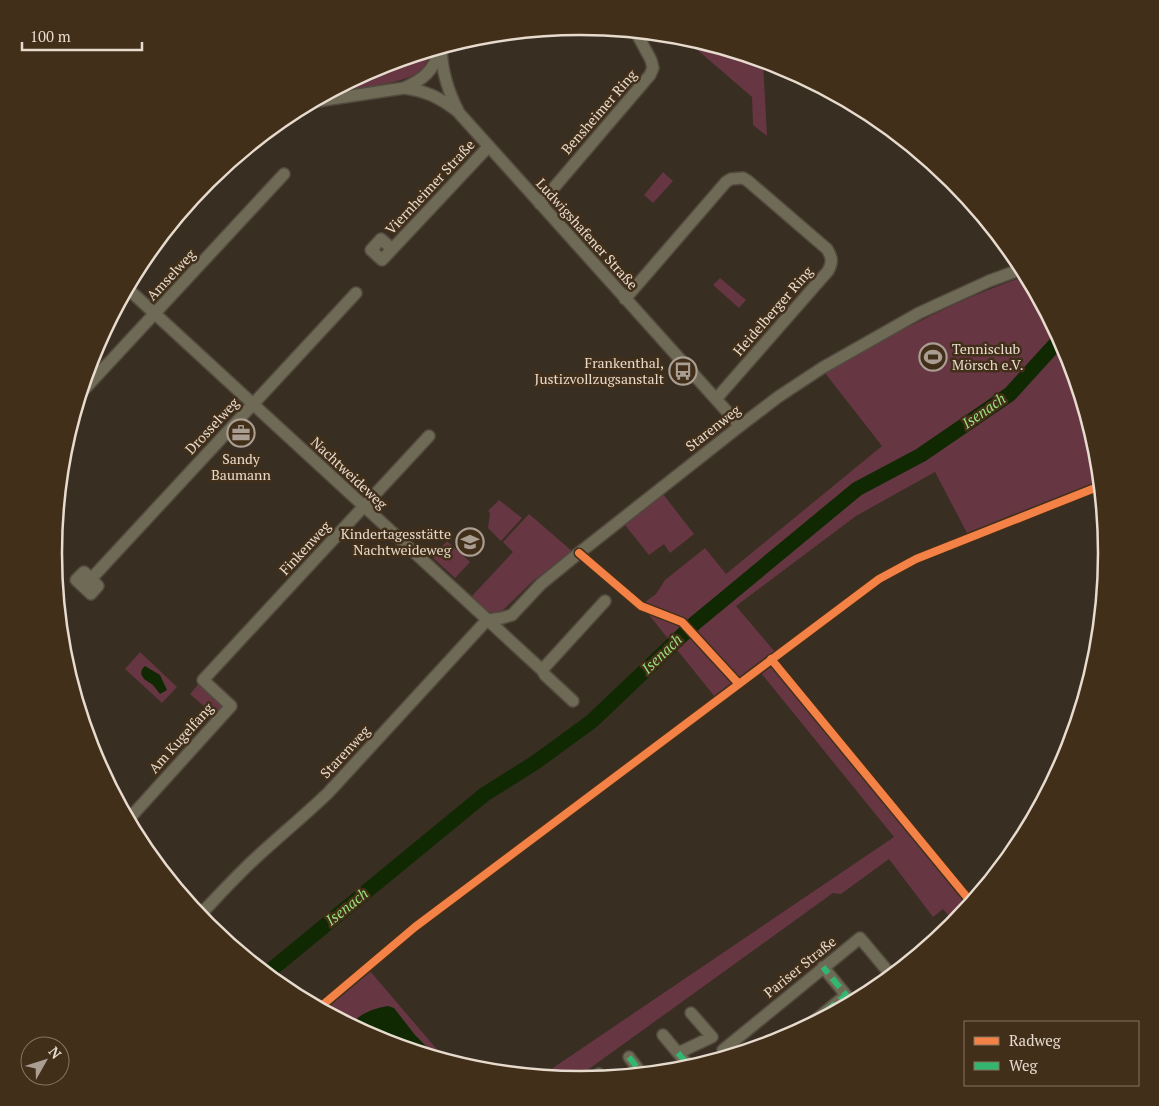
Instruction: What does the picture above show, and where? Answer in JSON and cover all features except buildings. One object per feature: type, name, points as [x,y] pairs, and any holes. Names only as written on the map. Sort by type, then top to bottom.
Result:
[{"type":"street","name":"Bensheimer Ring","points":[[540,204],[650,75],[652,68],[651,60],[639,38]]},
{"type":"street","name":"Ludwigshafener Straße","points":[[442,54],[450,96],[459,113],[740,426]]},
{"type":"street","points":[[330,99],[404,88],[428,74],[436,63],[439,55]]},
{"type":"street","points":[[404,88],[433,95],[446,102],[459,113]]},
{"type":"street","name":"Viernheimer Straße","points":[[392,249],[489,146]]},
{"type":"street","name":"Amselweg","points":[[89,386],[284,174]]},
{"type":"street","name":"Heidelberger Ring","points":[[625,298],[726,182],[731,179],[743,178],[748,181],[827,249],[832,260],[828,271],[716,399]]},
{"type":"street","name":"Starenweg","points":[[512,615],[541,584],[778,397],[822,368],[903,321],[1014,272]]},
{"type":"street","name":"Nachtweideweg","points":[[132,293],[542,670],[573,701]]},
{"type":"street","name":"Drosselweg","points":[[91,579],[356,293]]},
{"type":"street","name":"Finkenweg","points":[[203,680],[429,436]]},
{"type":"street","points":[[542,670],[605,601]]},
{"type":"street","points":[[487,620],[496,620],[512,615]]},
{"type":"street","points":[[511,642],[509,628],[512,615]]},
{"type":"street","name":"Starenweg","points":[[205,910],[245,869],[328,793],[487,620]]},
{"type":"street","name":"Am Kugelfang","points":[[133,815],[231,706],[203,680]]},
{"type":"street","name":"Pariser Straße","points":[[730,1048],[823,967],[860,938],[887,970]]},
{"type":"street","points":[[823,967],[846,995],[836,1003]]},
{"type":"street","name":"Pariser Straße","points":[[691,1013],[723,1050]]},
{"type":"street","points":[[663,1035],[684,1060]]},
{"type":"street","points":[[678,1054],[712,1037]]},
{"type":"street","points":[[629,1057],[637,1068]]},
{"type":"shaded area","points":[[696,49],[763,69],[767,136],[753,125],[752,97]]},
{"type":"shaded area","points":[[429,58],[417,73],[410,77],[376,86],[346,90],[381,74]]},
{"type":"shaded area","points":[[663,172],[673,181],[653,203],[644,195]]},
{"type":"shaded area","points":[[720,278],[746,300],[739,308],[713,285]]},
{"type":"shaded area","points":[[1019,279],[1044,324],[1070,386],[1088,452],[1093,483],[967,533],[935,472],[856,516],[736,606],[775,652],[715,697],[641,605],[656,594],[665,580],[705,548],[726,574],[882,446],[825,373],[898,332],[948,307]]},
{"type":"shaded area","points":[[663,494],[694,534],[670,553],[664,544],[649,555],[625,525]]},
{"type":"shaded area","points":[[499,500],[522,518],[501,541],[488,528],[490,513],[488,511]]},
{"type":"shaded area","points":[[529,514],[572,551],[533,581],[502,611],[488,612],[472,596],[513,552],[503,542]]},
{"type":"shaded area","points":[[447,541],[470,562],[455,578],[432,557]]},
{"type":"shaded area","points":[[140,652],[177,687],[162,703],[125,669]]},
{"type":"shaded area","points":[[771,665],[964,901],[949,916],[943,909],[933,917],[889,859],[841,894],[833,893],[586,1071],[550,1070],[894,837],[761,673]]},
{"type":"shaded area","points":[[145,666],[160,675],[167,690],[160,694],[153,685],[144,679],[141,674]]},
{"type":"shaded area","points":[[200,682],[226,706],[216,717],[190,694]]},
{"type":"shaded area","points":[[370,971],[438,1051],[381,1032],[328,1006]]},
{"type":"shaded area","points":[[388,1006],[394,1008],[415,1035],[428,1048],[381,1032],[355,1020],[367,1012]]},
{"type":"waterway","name":"Isenach","points":[[272,969],[485,794],[536,762],[592,721],[695,623],[857,489],[921,455],[1010,394],[1054,346]]},
{"type":"marked path","points":[[823,967],[846,995],[836,1003]]},
{"type":"marked path","points":[[678,1053],[684,1060]]},
{"type":"marked path","points":[[629,1057],[637,1068]]},
{"type":"cycle path","points":[[324,1004],[415,927],[879,579],[916,559],[1093,489]]},
{"type":"cycle path","points":[[579,553],[641,606],[682,622],[739,684]]},
{"type":"cycle path","points":[[771,659],[967,897]]},
{"type":"place","name":"Tennisclub Mörsch e.V.","points":[[933,357]]},
{"type":"place","name":"Frankenthal, Justizvollzugsanstalt","points":[[683,371]]},
{"type":"place","name":"Sandy Baumann","points":[[241,433]]},
{"type":"place","name":"Kindertagesstätte Nachtweideweg","points":[[470,542]]}]
